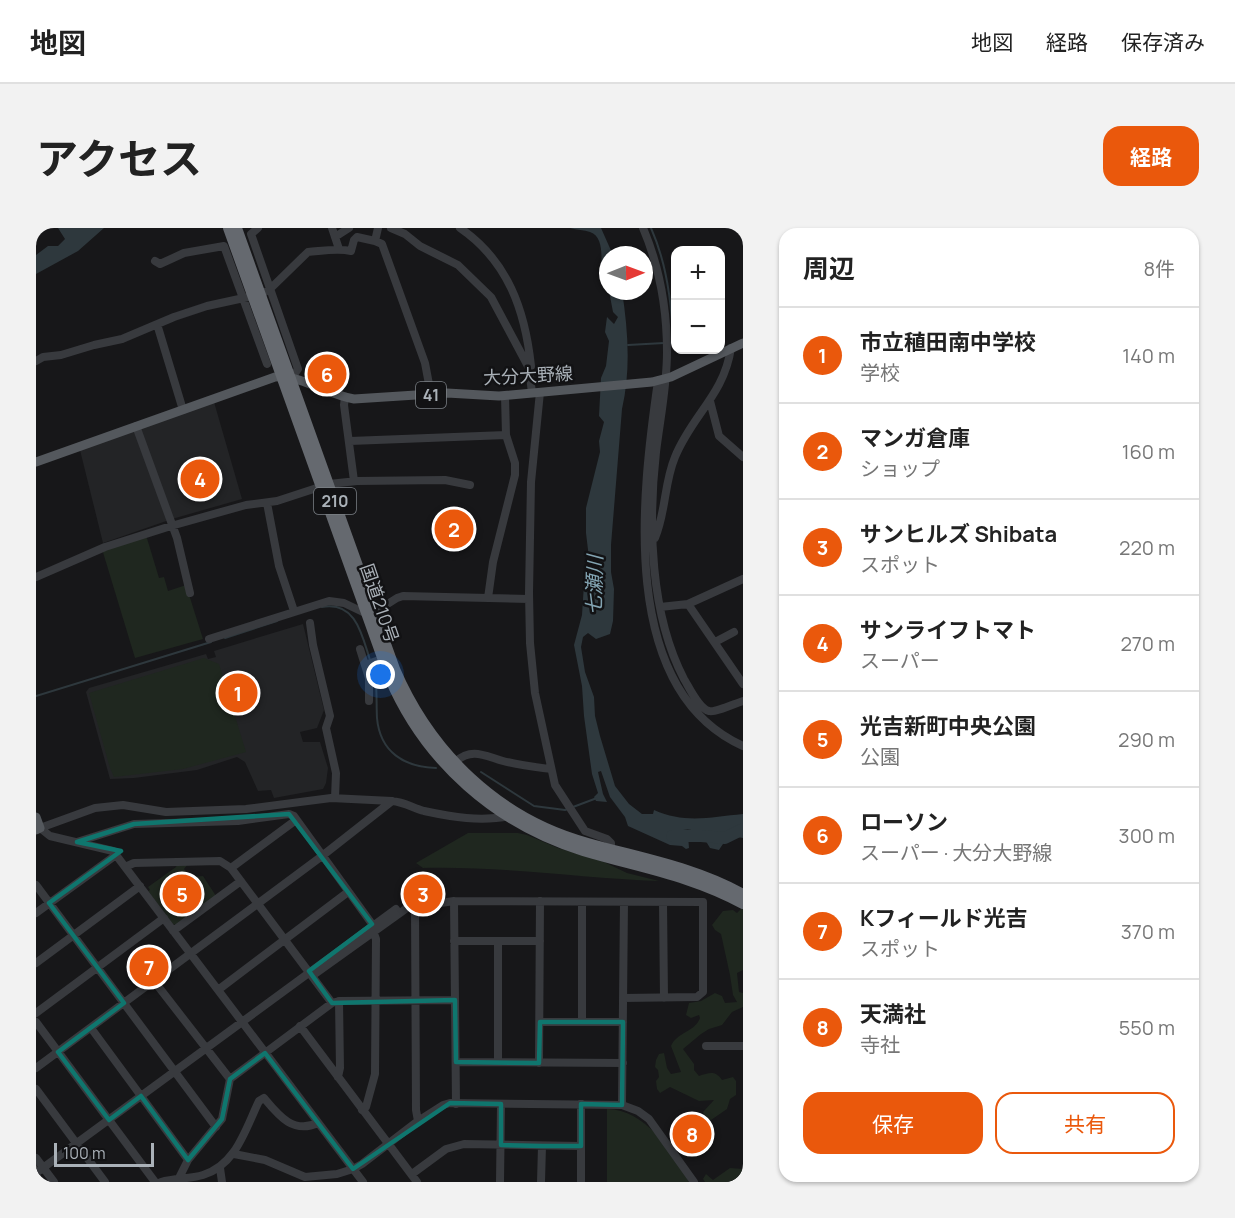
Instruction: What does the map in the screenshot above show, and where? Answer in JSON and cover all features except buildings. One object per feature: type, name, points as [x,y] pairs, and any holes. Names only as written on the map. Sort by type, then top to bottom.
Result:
[{"type":"highway","name":"国道210号","points":[[228,228],[257,294]]},
{"type":"highway","name":"国道210号","points":[[237,228],[257,294],[371,613],[405,694],[422,722],[454,762],[481,787],[518,813],[572,838],[699,873],[743,894]]},
{"type":"highway","name":"国道210号","points":[[371,613],[373,662],[430,747],[467,786],[506,816],[558,842],[698,882],[743,904]]},
{"type":"main road","name":"大分大野線","points":[[287,378],[345,397],[360,399],[463,393],[505,396],[662,380],[743,343]]},
{"type":"main road","points":[[36,462],[270,379],[287,378]]},
{"type":"main road","points":[[36,818],[38,829]]},
{"type":"street","points":[[258,228],[251,234],[267,364]]},
{"type":"street","points":[[332,228],[339,249]]},
{"type":"street","points":[[335,237],[349,228]]},
{"type":"street","points":[[375,241],[378,228]]},
{"type":"street","points":[[391,228],[458,266],[483,288],[506,322],[528,364],[536,393],[537,436],[531,476],[529,599],[532,674],[555,786],[582,828],[591,835],[608,839],[611,849]]},
{"type":"street","points":[[460,228],[483,246],[507,279],[524,322],[531,376]]},
{"type":"street","points":[[644,228],[665,304],[662,380],[654,474],[653,542],[665,633],[679,669],[705,709],[713,711],[743,700]]},
{"type":"street","points":[[36,361],[43,357],[61,355],[122,339],[207,306],[257,294],[308,252],[327,252],[339,249],[351,251],[357,237],[382,244],[385,249],[425,363],[431,394]]},
{"type":"street","points":[[155,261],[160,264],[184,253],[224,246],[257,294],[298,369],[287,378]]},
{"type":"street","points":[[157,324],[183,410]]},
{"type":"street","points":[[653,542],[659,527],[673,460],[684,436],[710,401],[727,370],[732,348]]},
{"type":"street","points":[[662,380],[646,493],[648,586],[653,626],[668,669],[687,702],[720,732],[743,746]]},
{"type":"street","points":[[488,598],[493,562],[515,475],[515,463],[506,435],[505,396]]},
{"type":"street","points":[[345,397],[344,405],[354,481]]},
{"type":"street","points":[[710,401],[719,436],[743,457]]},
{"type":"street","points":[[136,426],[177,538],[190,593]]},
{"type":"street","points":[[350,441],[506,435]]},
{"type":"street","points":[[36,577],[105,547],[246,505],[277,501],[325,485],[354,481],[452,481],[470,485]]},
{"type":"street","points":[[267,503],[279,566],[294,611]]},
{"type":"street","points":[[660,607],[688,604],[743,579]]},
{"type":"street","points":[[209,639],[324,602],[334,601],[371,613],[400,597],[529,599]]},
{"type":"street","points":[[688,604],[743,684]]},
{"type":"street","points":[[310,622],[313,645],[330,716],[326,728],[336,773],[334,798]]},
{"type":"street","points":[[717,641],[734,632]]},
{"type":"street","points":[[360,649],[373,662],[369,678],[369,700]]},
{"type":"street","points":[[454,762],[467,754],[480,753],[505,761],[550,769]]},
{"type":"street","points":[[38,829],[95,808],[123,805],[160,812],[285,805],[334,798],[392,801],[423,810],[466,818],[486,819],[518,813]]},
{"type":"street","points":[[36,1068],[322,856],[392,801]]},
{"type":"street","points":[[77,842],[134,824],[238,821],[285,813],[294,816],[348,892],[372,928],[376,939],[375,1074],[366,1107],[362,1110]]},
{"type":"street","points":[[231,868],[296,820]]},
{"type":"street","points":[[38,829],[47,835],[109,849],[116,855],[363,1182]]},
{"type":"street","points":[[36,913],[116,855]]},
{"type":"street","points":[[125,867],[134,863],[220,861],[231,868],[310,974],[335,1002],[340,1068],[338,1077]]},
{"type":"street","points":[[173,931],[241,881]]},
{"type":"street","points":[[36,885],[216,1126]]},
{"type":"street","points":[[36,963],[140,886]]},
{"type":"street","points":[[218,990],[348,892]]},
{"type":"street","points":[[372,928],[413,904],[454,901],[703,902],[703,992],[697,998],[623,998]]},
{"type":"street","points":[[454,901],[456,1104]]},
{"type":"street","points":[[539,1063],[540,902]]},
{"type":"street","points":[[582,902],[582,1022]]},
{"type":"street","points":[[622,1105],[624,902]]},
{"type":"street","points":[[663,902],[664,998]]},
{"type":"street","points":[[413,904],[418,1121]]},
{"type":"street","points":[[36,1173],[396,909]]},
{"type":"street","points":[[36,1013],[164,918]]},
{"type":"street","points":[[454,941],[540,941]]},
{"type":"street","points":[[498,941],[498,1062]]},
{"type":"street","points":[[154,981],[230,1079]]},
{"type":"street","points":[[178,1180],[188,1160],[222,1119],[230,1079],[335,1002],[455,1000]]},
{"type":"street","points":[[36,1022],[155,1182]]},
{"type":"street","points":[[540,1022],[623,1022]]},
{"type":"street","points":[[300,1026],[417,1182]]},
{"type":"street","points":[[91,1028],[188,1160]]},
{"type":"street","points":[[706,1046],[743,1046]]},
{"type":"street","points":[[456,1062],[623,1063]]},
{"type":"street","points":[[36,1089],[105,1182]]},
{"type":"street","points":[[161,1182],[205,1174],[220,1168],[234,1154],[259,1101],[264,1098],[284,1121],[295,1126],[318,1123]]},
{"type":"street","points":[[500,1182],[501,1104]]},
{"type":"street","points":[[581,1104],[581,1182]]},
{"type":"street","points":[[234,1154],[265,1160],[305,1177],[337,1174],[353,1169],[443,1105],[622,1105],[638,1111],[648,1119],[694,1182]]},
{"type":"street","points":[[412,1174],[447,1149],[464,1144],[581,1146]]},
{"type":"street","points":[[542,1146],[542,1182]]},
{"type":"street","points":[[36,1158],[54,1182]]},
{"type":"street","points":[[220,1168],[222,1182]]},
{"type":"highlighted area","points":[[289,814],[372,924],[309,971],[332,1003],[455,1000],[456,1062],[539,1063],[540,1022],[623,1022],[622,1105],[581,1104],[581,1146],[542,1146],[501,1145],[501,1104],[450,1103],[353,1169],[265,1053],[230,1079],[222,1119],[188,1160],[141,1096],[109,1120],[58,1052],[124,1003],[49,903],[121,851],[77,842],[134,824]]},
{"type":"shaded area","points":[[214,402],[242,499],[172,519],[103,543],[80,450]]},
{"type":"shaded area","points":[[146,535],[159,578],[164,577],[168,591],[186,585],[203,639],[135,658],[102,549]]},
{"type":"shaded area","points":[[303,624],[324,710],[317,728],[300,732],[303,742],[320,742],[328,768],[323,789],[274,798],[271,790],[258,791],[245,762],[237,757],[197,770],[110,779],[86,692],[89,688],[206,654],[208,659],[216,657],[214,651]]},
{"type":"shaded area","points":[[204,658],[219,664],[246,752],[183,769],[114,777],[89,693]]},
{"type":"shaded area","points":[[468,833],[527,835],[558,848],[604,862],[627,873],[659,881],[512,870],[423,868],[416,863]]},
{"type":"shaded area","points":[[177,864],[188,864],[184,869],[191,877],[203,876],[216,896],[177,925],[173,924],[148,891],[150,890],[148,887]]},
{"type":"shaded area","points":[[743,909],[743,970],[737,973],[739,992],[743,993],[743,1007],[732,1012],[722,1025],[709,1029],[683,1049],[694,1064],[694,1070],[699,1076],[712,1073],[722,1080],[733,1077],[736,1081],[736,1095],[730,1099],[727,1109],[711,1120],[706,1119],[703,1112],[714,1100],[699,1101],[670,1087],[660,1093],[656,1081],[659,1077],[658,1070],[655,1067],[659,1054],[664,1053],[667,1068],[671,1074],[681,1072],[671,1046],[677,1038],[698,1023],[699,1015],[691,1018],[686,1015],[689,1003],[701,1001],[715,993],[722,996],[725,1003],[737,1002],[733,995],[721,934],[712,925],[723,911],[733,910],[737,913]]},
{"type":"shaded area","points":[[607,1109],[634,1116],[645,1124],[666,1146],[689,1182],[607,1182]]},
{"type":"shaded area","points":[[730,1168],[743,1169],[743,1182],[705,1182],[703,1179],[706,1174],[713,1180]]},
{"type":"water","points":[[58,228],[104,228],[78,251],[36,274],[36,255],[48,246],[58,246],[65,239]]},
{"type":"water","points":[[570,228],[601,228],[609,246],[600,246],[598,239],[590,232]]},
{"type":"water","points":[[611,300],[623,300],[628,350],[611,545],[611,572],[614,589],[613,621],[610,634],[596,639],[588,633],[583,637],[581,647],[585,672],[594,697],[595,716],[615,786],[629,804],[642,814],[653,814],[654,810],[676,817],[698,818],[743,814],[743,838],[729,839],[719,850],[710,848],[696,831],[683,830],[688,835],[689,848],[686,849],[682,846],[670,845],[628,826],[625,817],[610,797],[601,771],[598,772],[607,802],[596,801],[594,797],[598,793],[592,774],[582,686],[574,645],[582,615],[589,558],[586,508],[600,452],[599,441],[604,422],[599,416],[601,378],[606,366],[609,341],[605,332],[607,317],[614,324],[618,317],[613,312]]},
{"type":"waterway","points":[[651,228],[668,284],[673,342],[670,343]]},
{"type":"waterway","points":[[628,345],[664,343]]},
{"type":"waterway","points":[[322,607],[343,609],[350,615],[356,622],[370,660]]},
{"type":"waterway","points":[[225,638],[277,621]]},
{"type":"waterway","points":[[36,696],[211,642]]},
{"type":"waterway","points":[[372,665],[376,684],[377,718],[383,740],[404,761],[436,768]]},
{"type":"waterway","points":[[481,772],[534,806],[565,810],[597,798]]},
{"type":"waterway","name":"七瀬川","points":[[672,836],[725,838],[743,829]]},
{"type":"place","name":"ローソン","points":[[327,374]]},
{"type":"place","name":"サンライフトマト","points":[[200,479]]},
{"type":"place","name":"マンガ倉庫","points":[[454,529]]},
{"type":"place","name":"市立稙田南中学校","points":[[238,693]]},
{"type":"place","name":"光吉新町中央公園","points":[[182,894]]},
{"type":"place","name":"サンヒルズ Shibata","points":[[423,894]]},
{"type":"place","name":"Kフィールド光吉","points":[[149,967]]},
{"type":"place","name":"天満社","points":[[692,1134]]}]
